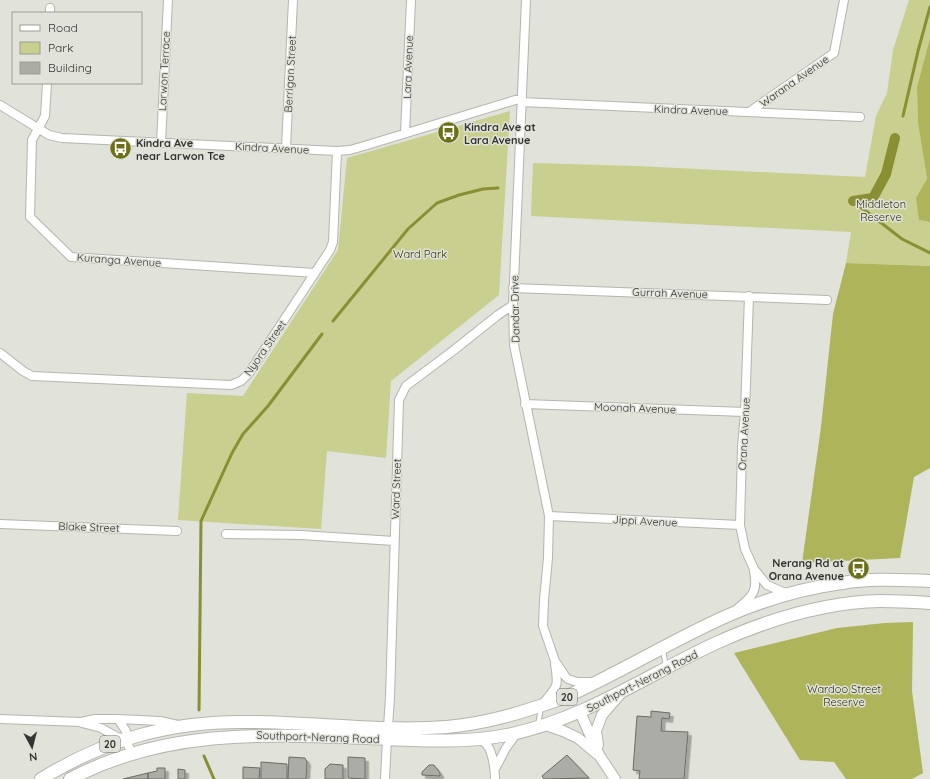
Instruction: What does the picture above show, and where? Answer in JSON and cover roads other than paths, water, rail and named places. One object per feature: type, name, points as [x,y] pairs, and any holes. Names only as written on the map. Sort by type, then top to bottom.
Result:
[{"type":"main road","name":"Southport-Nerang Road","points":[[132,753],[183,742],[248,735],[387,733],[477,723],[506,718],[563,698],[729,615],[789,595],[843,582],[868,580],[930,581]]},
{"type":"main road","name":"Southport-Nerang Road","points":[[185,726],[248,722],[387,733],[431,741],[480,739],[517,733],[542,726],[580,712],[716,644],[766,623],[796,614],[842,605],[880,601],[930,603]]},
{"type":"main road","points":[[545,705],[571,705],[580,712]]},
{"type":"main road","name":"20","points":[[41,779],[78,758],[125,739],[160,730],[185,726]]},
{"type":"main road","name":"20","points":[[70,779],[103,763],[132,753]]},
{"type":"street","name":"Larwon Terrace","points":[[161,143],[168,0]]},
{"type":"street","name":"Berrigan Street","points":[[286,148],[293,0]]},
{"type":"street","name":"Lara Avenue","points":[[405,133],[410,0]]},
{"type":"street","name":"Dandar Drive","points":[[526,0],[513,288],[514,345],[549,516],[548,558],[543,626],[555,661],[558,679],[557,686],[545,705]]},
{"type":"street","name":"Warana Avenue","points":[[749,112],[834,53],[844,0]]},
{"type":"street","name":"Kuranga Avenue","points":[[47,84],[46,110],[43,120],[37,128],[32,140],[30,217],[71,257],[315,273]]},
{"type":"street","name":"Kindra Avenue","points":[[0,105],[37,128],[55,137],[62,138],[337,151],[350,150],[522,100],[860,117]]},
{"type":"street","name":"Nyora Street","points":[[0,353],[32,376],[231,385],[241,381],[249,373],[327,256],[333,242],[337,151]]},
{"type":"street","name":"Gurrah Avenue","points":[[513,288],[827,300]]},
{"type":"street","name":"Orana Avenue","points":[[729,615],[751,597],[754,592],[756,580],[754,569],[745,549],[740,526],[749,296]]},
{"type":"street","name":"Ward Street","points":[[385,779],[390,697],[399,400],[406,386],[498,314],[513,305]]},
{"type":"street","name":"Moonah Avenue","points":[[526,404],[745,412]]},
{"type":"street","name":"Jippi Avenue","points":[[549,516],[740,526]]},
{"type":"street","name":"Blake Street","points":[[0,524],[177,531]]},
{"type":"street","points":[[226,534],[394,541]]},
{"type":"street","name":"Orana Avenue","points":[[754,569],[767,585],[789,595]]},
{"type":"street","name":"Dandar Drive","points":[[555,661],[564,676],[568,679],[583,683],[596,682]]},
{"type":"street","points":[[599,755],[596,731],[602,715],[622,692]]},
{"type":"street","points":[[580,712],[599,755],[614,779]]},
{"type":"street","points":[[0,719],[81,722],[95,719],[118,719],[160,721],[185,726]]},
{"type":"street","points":[[118,719],[126,731],[125,739],[132,753]]},
{"type":"street","points":[[81,722],[101,728],[117,737],[125,739]]},
{"type":"street","points":[[542,726],[563,731],[578,738],[599,755]]},
{"type":"street","points":[[495,769],[506,748],[517,733]]},
{"type":"street","points":[[480,739],[490,746],[492,751],[495,779]]},
{"type":"lane","points":[[662,649],[667,669]]},
{"type":"lane","points":[[542,726],[545,705]]},
{"type":"waterway","points":[[903,116],[930,7]]},
{"type":"waterway","points":[[853,201],[873,198],[886,174],[895,138]]},
{"type":"waterway","points":[[333,321],[408,229],[437,203],[459,195],[483,189],[498,188]]},
{"type":"waterway","points":[[853,201],[902,239],[930,253]]},
{"type":"waterway","points":[[199,710],[201,521],[232,453],[243,434],[268,406],[322,334]]},
{"type":"waterway","points":[[204,756],[214,779]]},
{"type":"place","name":"Kindra Ave at Lara Avenue","points":[[449,133]]},
{"type":"place","name":"Kindra Ave near Larwon Tce","points":[[121,149]]},
{"type":"place","name":"Nerang Rd at Orana Avenue","points":[[859,569]]},
{"type":"park label","name":"Middleton Reserve","points":[[881,210]]},
{"type":"park label","name":"Ward Park","points":[[420,254]]},
{"type":"park label","name":"Wardoo Street Reserve","points":[[844,695]]}]
